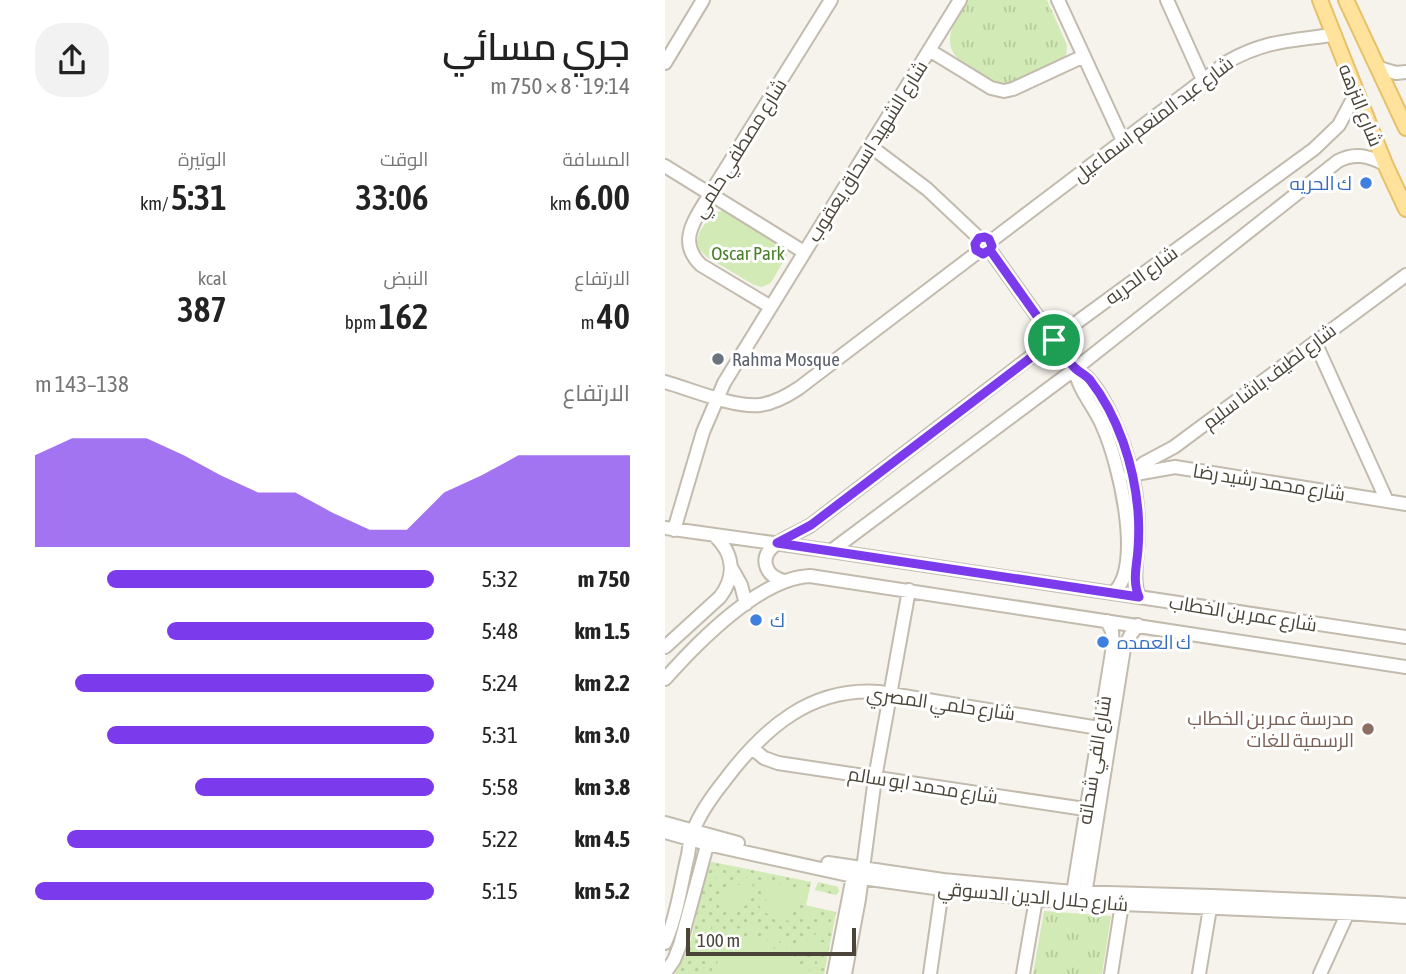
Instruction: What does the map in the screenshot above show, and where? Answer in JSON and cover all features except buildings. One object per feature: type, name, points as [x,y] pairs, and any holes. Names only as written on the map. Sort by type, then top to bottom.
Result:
[{"type":"main road","name":"شارع النزهه","points":[[1320,0],[1385,164],[1406,209]]},
{"type":"main road","name":"شارع النزهه","points":[[1346,0],[1406,128]]},
{"type":"street","points":[[665,63],[703,0]]},
{"type":"street","name":"شارع مصطفي حلمي","points":[[771,307],[705,268],[694,258],[689,244],[689,233],[831,0]]},
{"type":"street","name":"شارع الشهيد اسحاق يعقوب","points":[[670,529],[702,432],[717,397],[960,0]]},
{"type":"street","points":[[1058,0],[1123,141]]},
{"type":"street","points":[[1167,0],[1203,80]]},
{"type":"street","name":"شارع عبد المنعم اسماعيل","points":[[665,382],[741,404],[762,405],[782,399],[1227,62],[1257,48],[1289,39],[1332,35]]},
{"type":"street","points":[[929,50],[986,86],[999,91],[1013,89],[1084,56]]},
{"type":"street","points":[[1379,68],[1390,72],[1406,72]]},
{"type":"street","name":"شارع الحريه","points":[[777,543],[811,525],[1054,340],[1314,149],[1339,125],[1356,93]]},
{"type":"street","points":[[870,146],[927,189],[985,245],[1075,369],[1089,378],[1109,412],[1123,443],[1126,476],[1126,564],[1123,582],[1113,593]]},
{"type":"street","points":[[1314,149],[1327,153],[1328,169]]},
{"type":"street","name":"شارع الحريه","points":[[831,551],[1075,369],[1342,159],[1356,155],[1366,156],[1385,164]]},
{"type":"street","points":[[665,166],[804,252]]},
{"type":"street","name":"شارع لطيف باشا سليم","points":[[1126,476],[1143,463],[1174,447],[1406,275]]},
{"type":"street","points":[[1315,342],[1387,501]]},
{"type":"street","points":[[1174,447],[1171,457],[1175,467]]},
{"type":"street","name":"شارع محمد رشيد رضا","points":[[1126,476],[1175,467],[1406,504]]},
{"type":"street","points":[[1126,476],[1138,516],[1135,582],[1139,597]]},
{"type":"street","name":"شارع عمر بن الخطاب","points":[[670,529],[1406,637]]},
{"type":"street","points":[[665,647],[720,597],[730,580],[731,569],[727,551],[715,536]]},
{"type":"street","points":[[777,543],[769,550],[765,559],[766,565],[770,574],[785,581]]},
{"type":"street","points":[[731,569],[741,585],[746,604]]},
{"type":"street","name":"شارع عمر بن الخطاب","points":[[785,581],[817,576],[1406,667]]},
{"type":"street","points":[[665,679],[701,642],[746,604],[785,581]]},
{"type":"street","points":[[834,974],[858,873],[909,590]]},
{"type":"street","name":"شارع الفي شحاته","points":[[1078,897],[1105,729],[1113,643],[1112,631],[1107,621]]},
{"type":"street","name":"شارع الفي شحاته","points":[[1105,729],[1124,648],[1138,625]]},
{"type":"street","name":"شارع حلمي المصري","points":[[665,943],[692,836],[700,816],[752,748],[791,713],[822,698],[856,691],[891,694],[1105,729]]},
{"type":"street","name":"شارع محمد ابو سالم","points":[[752,748],[764,758],[778,763],[1092,810]]},
{"type":"street","name":"شارع جلال الدين الدسوقي","points":[[665,823],[692,836]]},
{"type":"street","name":"شارع جلال الدين الدسوقي","points":[[665,832],[858,873],[1036,899],[1078,897],[1122,904],[1211,902]]},
{"type":"street","points":[[665,974],[680,945],[709,840]]},
{"type":"street","points":[[845,974],[858,873]]},
{"type":"street","points":[[930,974],[943,884]]},
{"type":"street","name":"شارع جلال الدين الدسوقي","points":[[943,884],[1078,897],[1351,908],[1406,905]]},
{"type":"street","points":[[1023,974],[1036,899]]},
{"type":"street","points":[[1199,974],[1211,902]]},
{"type":"street","points":[[1111,974],[1122,904]]},
{"type":"street","points":[[1319,974],[1351,908]]},
{"type":"street","name":"شارع جلال الدين الدسوقي","points":[[1351,908],[1406,917]]},
{"type":"green space","points":[[968,0],[1047,0],[1067,45],[1066,56],[1009,83],[1000,84],[988,80],[959,59],[951,47],[950,35]]},
{"type":"green space","name":"Oscar Park","points":[[721,211],[729,212],[783,245],[787,255],[769,284],[762,287],[754,285],[707,257],[699,249],[697,242],[700,231],[711,215]]},
{"type":"green space","points":[[711,862],[811,882],[802,924],[813,928],[810,925],[815,908],[826,911],[820,929],[811,939],[790,919],[793,912],[797,911],[803,891],[765,882],[762,889],[767,902],[763,906],[747,878],[737,873],[726,873],[715,880],[712,919],[699,940],[689,974],[675,974],[691,939]]},
{"type":"green space","points":[[712,862],[811,882],[805,905],[836,912],[824,974],[675,974],[690,945],[704,878]]},
{"type":"green space","points":[[732,875],[745,880],[761,908],[750,926],[735,929],[737,911],[747,904],[748,892],[738,884],[725,887],[720,899],[725,908],[734,912],[733,929],[712,947],[705,974],[693,974],[702,940],[717,914],[715,887],[723,877]]},
{"type":"green space","points":[[818,882],[838,887],[839,892],[836,895],[815,890]]},
{"type":"green space","points":[[763,911],[793,923],[808,941],[791,948],[775,933],[754,926]]},
{"type":"green space","points":[[831,911],[836,912],[824,974],[808,972],[815,963],[815,951],[823,953],[826,943],[818,941],[826,930]]},
{"type":"green space","points":[[1044,911],[1111,916],[1102,974],[1033,974]]},
{"type":"green space","points":[[752,930],[771,936],[787,949],[779,953],[770,942],[754,937],[743,938],[728,947],[722,942],[735,934]]},
{"type":"green space","points":[[719,945],[725,950],[718,959],[715,974],[709,974],[711,959]]},
{"type":"green space","points":[[811,947],[810,964],[804,974],[797,974],[794,953]]},
{"type":"place","name":"ك الحريه","points":[[1366,183]]},
{"type":"place","name":"Rahma Mosque","points":[[718,359]]},
{"type":"place","name":"ك","points":[[756,620]]},
{"type":"place","name":"ك العمده","points":[[1103,642]]},
{"type":"place","name":"مدرسة عمر بن الخطاب الرسمية للغات","points":[[1368,729]]},
{"type":"route","points":[[1054,340],[990,250],[983,254],[976,250],[977,239],[989,239],[992,243],[990,250],[1022,295],[1054,340],[811,525],[777,543],[1139,597],[1135,582],[1138,516],[1126,454],[1101,397],[1089,378],[1075,369],[1054,340]]}]
